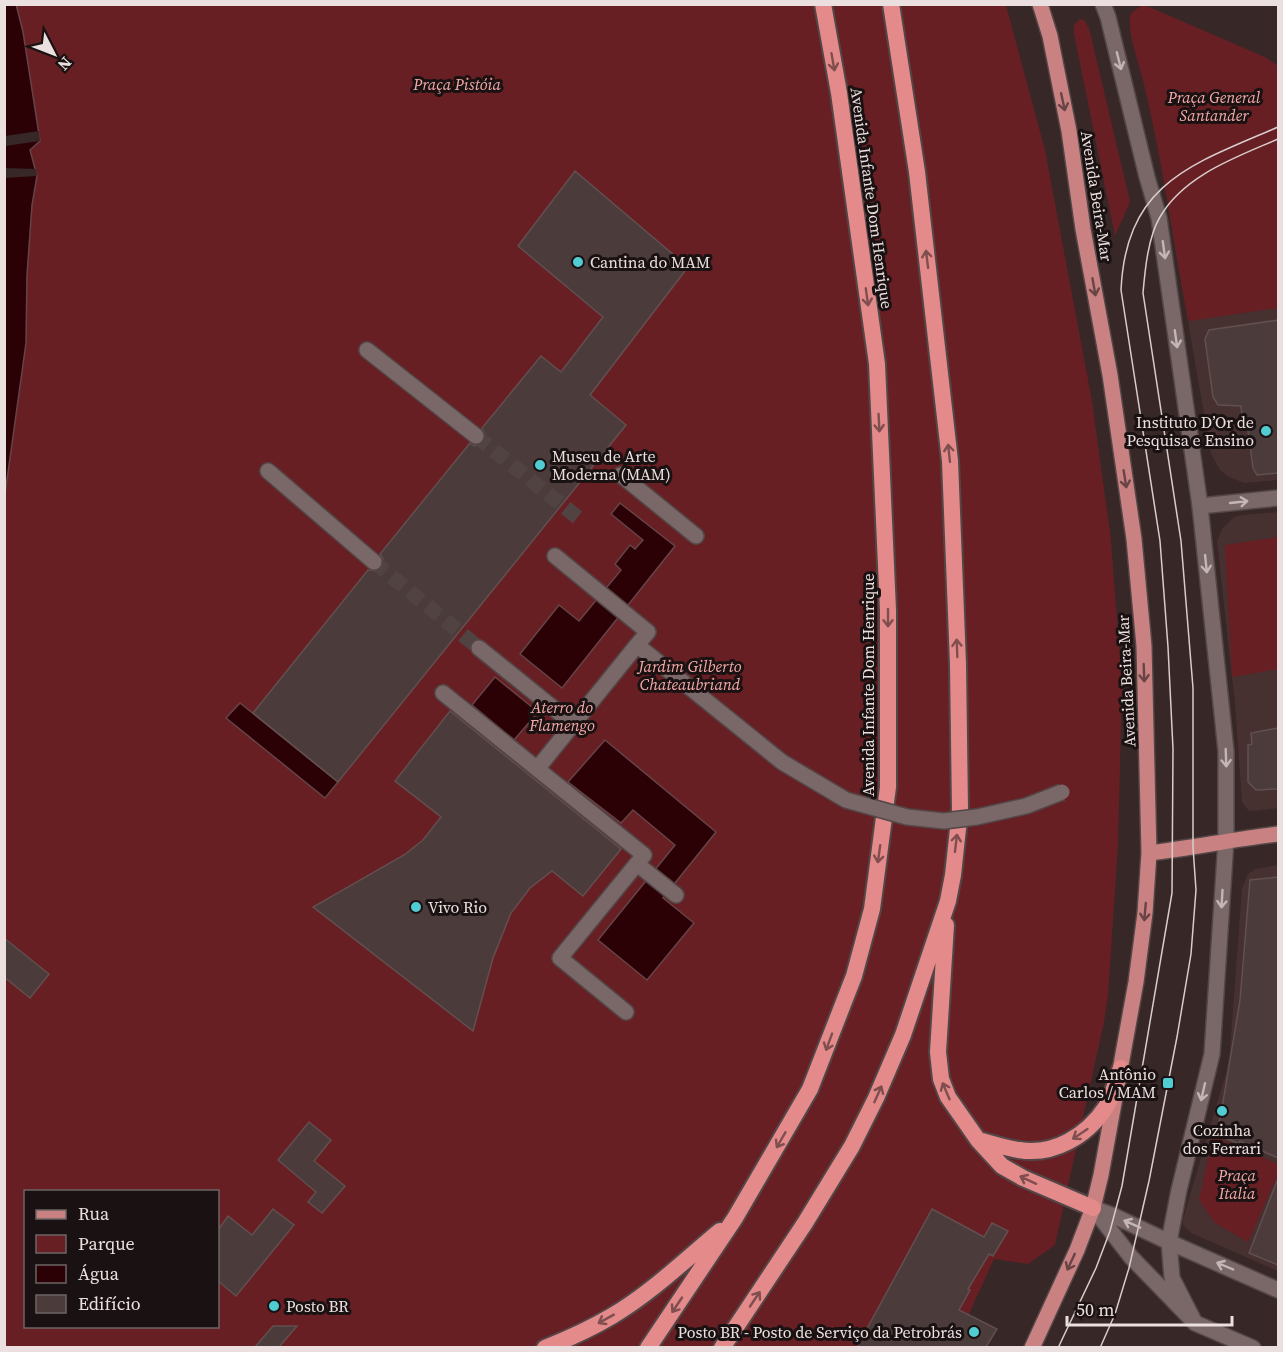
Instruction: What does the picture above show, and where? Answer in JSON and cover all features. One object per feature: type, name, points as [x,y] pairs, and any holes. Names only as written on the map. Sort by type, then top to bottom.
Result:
[{"type":"highway","name":"Avenida Infante Dom Henrique","points":[[648,1347],[735,1218],[810,1089],[854,976],[872,909],[888,788],[888,610],[877,364],[839,93],[823,4]]},
{"type":"highway","points":[[891,4],[917,172],[950,461],[958,664],[960,810],[948,900],[939,1018],[938,1052],[941,1079],[948,1097],[978,1140],[1002,1166],[1023,1178],[1093,1208]]},
{"type":"highway","points":[[722,1347],[805,1223],[862,1127],[903,1035],[948,900]]},
{"type":"highway","points":[[978,1140],[1019,1150],[1047,1150],[1060,1146],[1086,1130],[1106,1106],[1121,1068]]},
{"type":"highway","points":[[545,1347],[575,1336],[613,1316],[653,1287],[735,1218]]},
{"type":"main road","name":"Avenida Beira-Mar","points":[[1032,1347],[1077,1250],[1093,1208],[1101,1175],[1136,982],[1145,914],[1149,853],[1144,646],[1134,539],[1110,375],[1083,229],[1069,131],[1050,36],[1040,4]]},
{"type":"main road","points":[[1149,853],[1278,834]]},
{"type":"street","points":[[1103,4],[1159,218],[1200,506],[1226,751],[1226,840],[1212,1054],[1179,1190],[1169,1242],[1172,1278],[1195,1323]]},
{"type":"street","points":[[367,350],[476,436]]},
{"type":"street","points":[[268,471],[374,562]]},
{"type":"street","points":[[621,475],[696,536]]},
{"type":"street","points":[[1200,506],[1278,498]]},
{"type":"street","points":[[537,769],[648,632],[555,556]]},
{"type":"street","points":[[637,645],[782,762],[846,800],[916,818],[944,821],[977,817],[1026,806],[1062,792]]},
{"type":"street","points":[[479,648],[573,724]]},
{"type":"street","points":[[443,693],[644,855],[560,958],[626,1012]]},
{"type":"street","points":[[637,864],[674,894]]},
{"type":"street","points":[[1093,1208],[1278,1290]]},
{"type":"street","points":[[1093,1208],[1131,1257],[1195,1323],[1253,1347]]},
{"type":"shaded area","points":[[1278,145],[1278,480],[1244,483],[1227,476],[1220,470],[1211,454],[1170,218],[1180,205]]},
{"type":"shaded area","points":[[1278,512],[1278,808],[1253,811],[1248,810],[1242,802],[1235,704],[1217,541],[1222,529],[1234,517]]},
{"type":"shaded area","points":[[1278,865],[1278,1271],[1191,1233],[1183,1225],[1183,1219],[1226,1073],[1230,1050],[1242,888],[1248,874],[1255,869]]},
{"type":"green space","name":"Aterro do Flamengo","points":[[16,5],[1006,5],[1045,150],[1092,401],[1111,540],[1122,686],[1118,846],[1108,995],[1104,1022],[1055,1245],[1028,1264],[994,1259],[954,1347],[5,1348],[4,494],[26,343],[27,275],[32,205],[37,176],[30,150],[40,141],[23,32]]},
{"type":"green space","name":"Praça General Santander","points":[[1141,6],[1147,6],[1267,58],[1278,66],[1278,308],[1188,321],[1156,137],[1131,36],[1131,13]]},
{"type":"green space","points":[[1080,19],[1084,20],[1089,28],[1130,202],[1115,236],[1074,34],[1074,25]]},
{"type":"green space","points":[[1278,537],[1278,669],[1232,677],[1225,545]]},
{"type":"green space","name":"Praça Italia","points":[[1213,1136],[1278,1164],[1278,1174],[1248,1242],[1215,1223],[1199,1200]]},
{"type":"water","points":[[16,4],[23,32],[40,141],[30,150],[37,176],[32,205],[27,275],[26,343],[5,494],[4,5]]},
{"type":"water","points":[[620,503],[675,546],[562,688],[520,654],[559,605],[579,621],[621,570],[615,564],[630,545],[635,549],[643,540],[611,514]]},
{"type":"water","points":[[495,677],[538,712],[514,740],[472,705]]},
{"type":"water","points":[[240,703],[338,782],[325,798],[226,718]]},
{"type":"water","points":[[605,740],[716,832],[663,898],[694,923],[647,980],[598,940],[675,845],[633,810],[621,823],[568,782]]},
{"type":"pier","points":[[39,131],[40,141],[5,146],[5,136]]},
{"type":"pier","points":[[5,168],[36,169],[37,176],[5,178]]},
{"type":"building","name":"Museu de Arte Moderna (MAM)","points":[[575,171],[688,267],[590,395],[626,425],[338,782],[253,713],[368,570],[377,571],[382,568],[383,559],[380,554],[470,443],[475,446],[483,442],[486,437],[482,428],[541,356],[561,372],[603,317],[518,246]]},
{"type":"building","name":"Instituto D’Or de Pesquisa e Ensino","points":[[1278,320],[1278,473],[1257,475],[1253,468],[1246,416],[1242,416],[1241,406],[1218,405],[1213,397],[1205,339],[1209,330]]},
{"type":"building","name":"Vivo Rio","points":[[450,711],[621,849],[583,896],[552,871],[530,888],[511,913],[493,958],[473,1031],[313,907],[404,855],[423,840],[441,817],[395,781]]},
{"type":"building","points":[[1278,728],[1278,789],[1256,790],[1248,782],[1248,745],[1252,744],[1251,733]]},
{"type":"building","points":[[1278,877],[1278,1158],[1240,1141],[1239,1144],[1216,1134],[1240,1000],[1250,880]]},
{"type":"building","points":[[4,938],[49,974],[30,998],[4,977]]},
{"type":"building","points":[[309,1122],[331,1140],[314,1161],[345,1186],[322,1213],[308,1202],[316,1192],[278,1160]]},
{"type":"building","points":[[1278,1181],[1278,1265],[1249,1253]]},
{"type":"building","points":[[273,1209],[294,1225],[236,1296],[219,1282],[219,1229],[228,1216],[252,1235]]},
{"type":"building","points":[[932,1209],[984,1237],[992,1223],[1008,1231],[993,1256],[989,1254],[968,1289],[970,1290],[959,1310],[997,1329],[986,1347],[857,1347]]},
{"type":"building","points":[[273,1326],[297,1326],[279,1347],[255,1347]]},
{"type":"tunnel","points":[[476,436],[582,521]]},
{"type":"tunnel","points":[[374,562],[479,648]]},
{"type":"tram line","points":[[1058,1348],[1096,1268],[1110,1231],[1122,1186],[1172,893],[1173,749],[1168,647],[1160,541],[1121,290],[1126,254],[1136,224],[1150,201],[1170,182],[1192,166],[1278,127]]},
{"type":"tram line","points":[[1100,1348],[1115,1314],[1129,1268],[1149,1181],[1191,954],[1196,890],[1193,847],[1193,688],[1181,541],[1143,293],[1146,264],[1156,225],[1170,202],[1197,179],[1213,169],[1278,139]]},
{"type":"place","name":"Cantina do MAM","points":[[578,262]]},
{"type":"place","name":"Instituto D’Or de Pesquisa e Ensino","points":[[1266,431]]},
{"type":"place","name":"Museu de Arte Moderna (MAM)","points":[[540,465]]},
{"type":"place","name":"Vivo Rio","points":[[416,907]]},
{"type":"place","name":"Antônio Carlos / MAM","points":[[1168,1083]]},
{"type":"place","name":"Cozinha dos Ferrari","points":[[1222,1111]]},
{"type":"place","name":"Posto BR","points":[[274,1306]]},
{"type":"place","name":"Posto BR - Posto de Serviço da Petrobrás","points":[[974,1332]]},
{"type":"park label","name":"Praça Pistóia","points":[[457,84]]},
{"type":"park label","name":"Jardim Gilberto Chateaubriand","points":[[690,675]]}]
